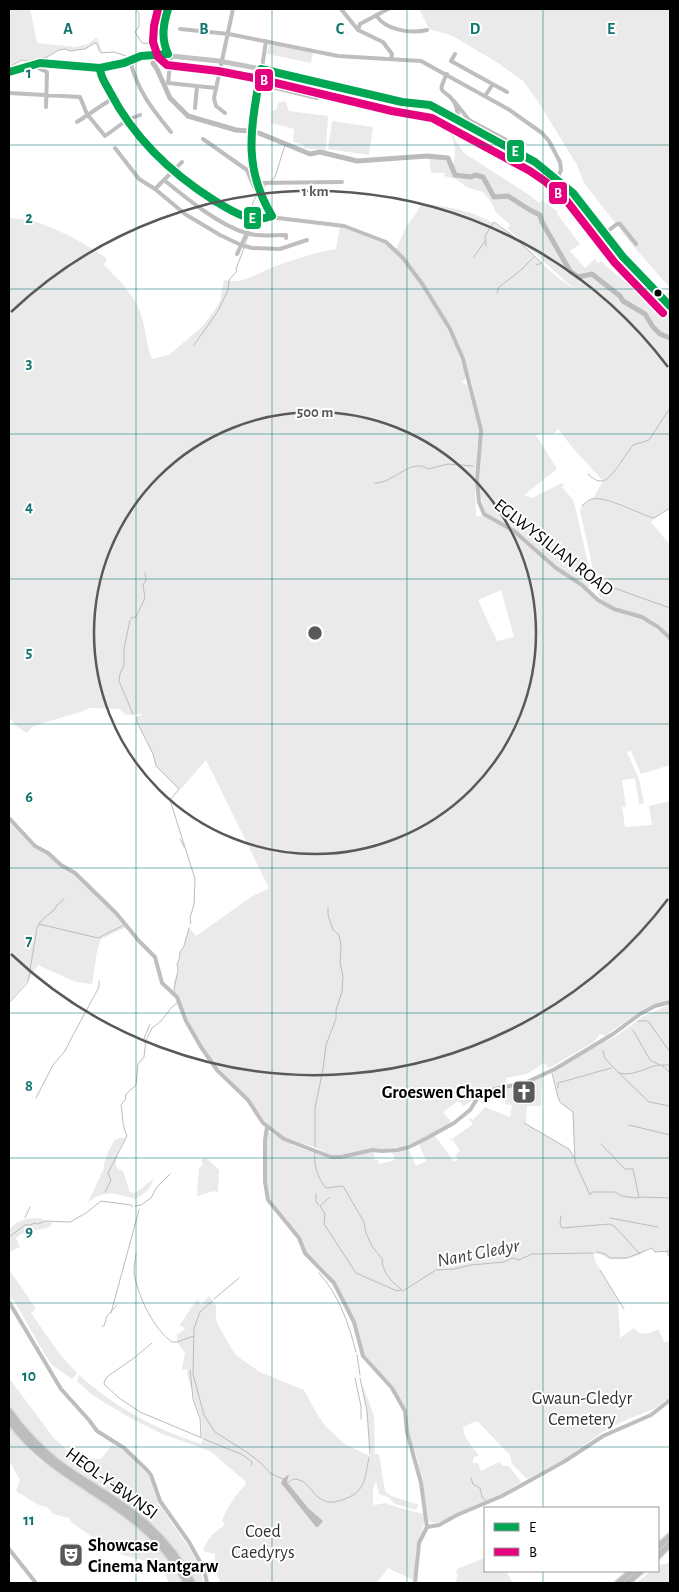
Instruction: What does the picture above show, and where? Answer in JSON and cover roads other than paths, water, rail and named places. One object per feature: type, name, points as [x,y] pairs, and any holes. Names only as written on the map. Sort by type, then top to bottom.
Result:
[{"type":"highway","name":"HEOL-Y-BWNSI","points":[[9,1411],[27,1435],[44,1452],[146,1523],[174,1554],[192,1583]]},
{"type":"highway","name":"HEOL-Y-BWNSI","points":[[9,1420],[26,1441],[57,1469],[143,1528],[170,1556],[187,1583]]},
{"type":"main road","points":[[168,9],[162,33],[169,55],[261,69],[402,102],[430,106],[535,162],[573,193],[623,257],[670,306]]},
{"type":"main road","points":[[659,1546],[670,1536]]},
{"type":"main road","points":[[659,1555],[670,1544]]},
{"type":"main road","points":[[618,1583],[631,1572]]},
{"type":"main road","points":[[627,1583],[640,1572]]},
{"type":"street","points":[[225,113],[214,102],[233,9]]},
{"type":"street","points":[[341,9],[358,30],[383,42],[392,54],[390,59]]},
{"type":"street","points":[[358,30],[360,24],[388,9]]},
{"type":"street","points":[[376,15],[380,21],[391,27],[419,31],[427,30]]},
{"type":"street","points":[[180,29],[229,34],[338,56],[421,61],[515,114],[550,141],[560,162],[561,170],[558,179]]},
{"type":"street","points":[[100,68],[100,74],[128,120],[173,172],[202,194],[236,214],[253,220],[265,220],[272,216],[256,184],[250,148],[266,41]]},
{"type":"street","points":[[455,54],[451,61],[507,92]]},
{"type":"street","points":[[9,72],[31,65],[46,63],[100,68],[124,63],[141,56],[169,55],[168,83],[216,88]]},
{"type":"street","points":[[130,60],[133,74],[146,100],[171,132]]},
{"type":"street","points":[[31,65],[47,72],[46,107]]},
{"type":"street","points":[[447,74],[441,86],[442,90],[469,120],[510,142],[514,151]]},
{"type":"street","points":[[259,84],[317,98],[322,83]]},
{"type":"street","points":[[485,96],[493,84]]},
{"type":"street","points":[[195,108],[197,86]]},
{"type":"street","points":[[9,92],[80,97],[88,114],[104,135],[140,115]]},
{"type":"street","points":[[77,122],[113,98]]},
{"type":"street","points":[[454,102],[460,122]]},
{"type":"street","points":[[203,139],[247,170],[254,187],[256,184],[342,182]]},
{"type":"street","points":[[115,148],[139,179],[156,189],[185,214],[220,235],[252,248],[280,249],[307,240]]},
{"type":"street","points":[[156,189],[182,162]]},
{"type":"street","points":[[164,180],[190,202],[246,234],[286,235],[286,238]]},
{"type":"street","name":"EGLWYSILIAN ROAD","points":[[272,216],[344,226],[386,242],[403,258],[423,285],[454,336],[466,369],[480,430],[477,480],[479,502],[484,514],[514,530],[556,568],[582,584],[598,600],[614,609],[642,617],[658,627],[670,638]]},
{"type":"street","points":[[237,254],[253,220]]},
{"type":"street","points":[[604,234],[616,224],[620,224],[636,244]]},
{"type":"street","points":[[9,818],[35,846],[75,873],[116,912],[155,957],[162,982],[177,997],[190,1027],[209,1060],[242,1093],[267,1127],[291,1143],[317,1150],[331,1157],[341,1157],[372,1150],[389,1151],[409,1147],[454,1123],[487,1092],[525,1083],[555,1069],[613,1034],[640,1014],[655,1006],[670,1002]]},
{"type":"street","points":[[267,1127],[265,1133],[265,1182],[268,1200],[299,1238],[305,1253],[334,1283],[354,1322],[363,1356],[392,1388],[405,1410],[407,1432],[421,1483],[427,1526],[419,1543],[414,1583]]},
{"type":"street","name":"HEOL-Y-BWNSI","points":[[9,1302],[61,1389],[89,1420],[96,1431],[124,1448],[151,1476],[160,1501],[189,1542],[204,1569],[207,1583]]},
{"type":"street","points":[[427,1526],[439,1525],[502,1496],[565,1461],[603,1436],[651,1415],[670,1400]]},
{"type":"street","points":[[9,1549],[36,1583]]},
{"type":"waterway","points":[[135,9],[139,13],[139,26],[135,32],[142,43],[152,44],[150,53]]},
{"type":"waterway","points":[[9,67],[22,60],[27,61],[47,57],[59,50],[85,49],[95,43],[101,53],[114,52],[126,56]]},
{"type":"waterway","points":[[153,63],[170,98],[188,116],[236,130],[249,131]]},
{"type":"waterway","points":[[254,131],[310,154],[320,152],[357,161],[427,156],[448,158],[455,175],[483,177],[494,197],[508,196],[540,215],[542,222],[570,271],[578,277],[592,274],[620,296],[623,301],[645,314],[660,334],[670,338]]},
{"type":"waterway","points":[[270,182],[275,177],[285,145]]},
{"type":"waterway","points":[[250,222],[254,201],[258,193],[267,184]]},
{"type":"waterway","points":[[486,246],[485,236],[494,222],[512,235],[542,263],[536,265]]},
{"type":"waterway","points":[[245,244],[248,236]]},
{"type":"waterway","points":[[474,257],[485,241]]},
{"type":"waterway","points":[[194,345],[218,311],[228,290],[229,280],[237,271],[236,269],[244,248]]},
{"type":"waterway","points":[[497,293],[499,287],[520,271],[534,257]]},
{"type":"waterway","points":[[588,474],[598,481],[602,481],[610,476],[633,445],[649,440],[670,408]]},
{"type":"waterway","points":[[375,483],[388,480],[415,466],[422,466],[428,469],[448,464],[473,466]]},
{"type":"waterway","points":[[582,506],[591,499],[606,500],[654,518],[670,508]]},
{"type":"waterway","points":[[131,618],[136,617],[145,598],[143,585],[146,580],[145,573]]},
{"type":"waterway","points":[[595,583],[600,583],[670,608]]},
{"type":"waterway","points":[[130,620],[124,649],[124,665],[119,681],[133,714]]},
{"type":"waterway","points":[[137,717],[137,722],[153,754],[156,766],[179,789],[170,800],[195,879],[194,904],[190,924]]},
{"type":"waterway","points":[[163,795],[170,800]]},
{"type":"waterway","points":[[180,839],[184,847]]},
{"type":"waterway","points":[[9,1003],[28,982],[37,928],[41,921],[64,899]]},
{"type":"waterway","name":"Nant Gledyr","points":[[315,1147],[315,1108],[326,1045],[336,1019],[336,1010],[342,992],[343,976],[340,963],[341,946],[339,935],[333,930],[328,915],[328,908]]},
{"type":"waterway","points":[[39,924],[98,938],[124,925]]},
{"type":"waterway","points":[[174,991],[178,970],[177,964],[189,928]]},
{"type":"waterway","points":[[36,1098],[53,1065],[65,1051],[99,987],[99,981]]},
{"type":"waterway","points":[[105,1192],[111,1180],[108,1173],[127,1136],[123,1125],[121,1105],[125,1100],[126,1094],[136,1085],[138,1064],[144,1057],[146,1040],[152,1028],[177,1003]]},
{"type":"waterway","points":[[638,1021],[648,1021],[670,1052]]},
{"type":"waterway","points":[[145,1043],[143,1041],[150,1024]]},
{"type":"waterway","points":[[633,1030],[650,1060],[664,1067],[670,1073]]},
{"type":"waterway","points":[[603,1051],[605,1058],[611,1065],[649,1102],[670,1106]]},
{"type":"waterway","points":[[619,1073],[630,1074],[659,1065]]},
{"type":"waterway","points":[[662,1065],[670,1065]]},
{"type":"waterway","points":[[558,1088],[558,1083],[611,1068]]},
{"type":"waterway","points":[[552,1073],[560,1102],[573,1112],[575,1162],[590,1195],[592,1192],[615,1192],[622,1196],[635,1198],[670,1198]]},
{"type":"waterway","points":[[524,1123],[569,1149],[574,1157]]},
{"type":"waterway","points":[[629,1125],[670,1135]]},
{"type":"waterway","points":[[601,1144],[625,1169],[633,1169],[639,1197]]},
{"type":"waterway","name":"Nant Gledyr","points":[[315,1152],[315,1166],[323,1184],[326,1188],[343,1186],[364,1222],[366,1233],[372,1246],[383,1260],[387,1275],[403,1291],[436,1270],[504,1262],[512,1258],[519,1260],[532,1254],[593,1253]]},
{"type":"waterway","points":[[135,1206],[141,1205],[151,1198],[157,1187],[170,1174]]},
{"type":"waterway","points":[[316,1194],[316,1202],[319,1205]]},
{"type":"waterway","points":[[330,1197],[320,1206],[325,1214],[324,1224],[356,1273],[397,1291],[401,1290]]},
{"type":"waterway","points":[[9,1237],[25,1225],[38,1224],[45,1221],[70,1222],[86,1213],[101,1201],[131,1205],[132,1207]]},
{"type":"waterway","points":[[25,1218],[30,1207]]},
{"type":"waterway","points":[[111,1313],[139,1210]]},
{"type":"waterway","points":[[561,1216],[560,1224],[562,1228],[610,1224],[640,1254]]},
{"type":"waterway","points":[[610,1218],[658,1227]]},
{"type":"waterway","name":"Nant Gledyr","points":[[597,1252],[605,1254],[610,1258],[627,1258],[652,1248],[655,1252],[670,1251]]},
{"type":"waterway","name":"Nant Gledyr","points":[[667,1252],[670,1258]]},
{"type":"waterway","points":[[136,1254],[134,1269],[140,1295],[159,1330],[172,1342],[194,1336]]},
{"type":"waterway","points":[[600,1270],[624,1309]]},
{"type":"waterway","points":[[319,1273],[338,1300],[356,1352]]},
{"type":"waterway","points":[[214,1299],[239,1278]]},
{"type":"waterway","points":[[212,1301],[200,1312],[194,1328],[193,1374],[204,1415],[215,1432],[248,1453],[270,1473],[283,1479]]},
{"type":"waterway","points":[[102,1326],[104,1326],[107,1316],[117,1305]]},
{"type":"waterway","points":[[152,1343],[108,1376],[104,1384],[119,1398],[140,1412],[202,1438]]},
{"type":"waterway","points":[[357,1355],[360,1375]]},
{"type":"waterway","points":[[190,1370],[193,1399],[200,1417],[201,1437]]},
{"type":"waterway","points":[[355,1378],[361,1406],[361,1419]]},
{"type":"waterway","points":[[360,1378],[367,1411],[370,1454]]},
{"type":"waterway","points":[[204,1439],[243,1455],[252,1462],[251,1465]]},
{"type":"waterway","points":[[288,1483],[297,1479],[305,1483],[322,1500],[336,1502],[350,1497],[360,1489],[365,1479],[369,1458]]},
{"type":"waterway","points":[[471,1478],[473,1484],[480,1488],[482,1497],[486,1501]]},
{"type":"place","name":"Groeswen Chapel","points":[[524,1092]]},
{"type":"place","name":"Showcase Cinema Nantgarw","points":[[71,1555]]},
{"type":"park label","name":"Gwaun-Gledyr Cemetery","points":[[582,1408]]},
{"type":"park label","name":"Coed Caedyrys","points":[[263,1541]]}]
